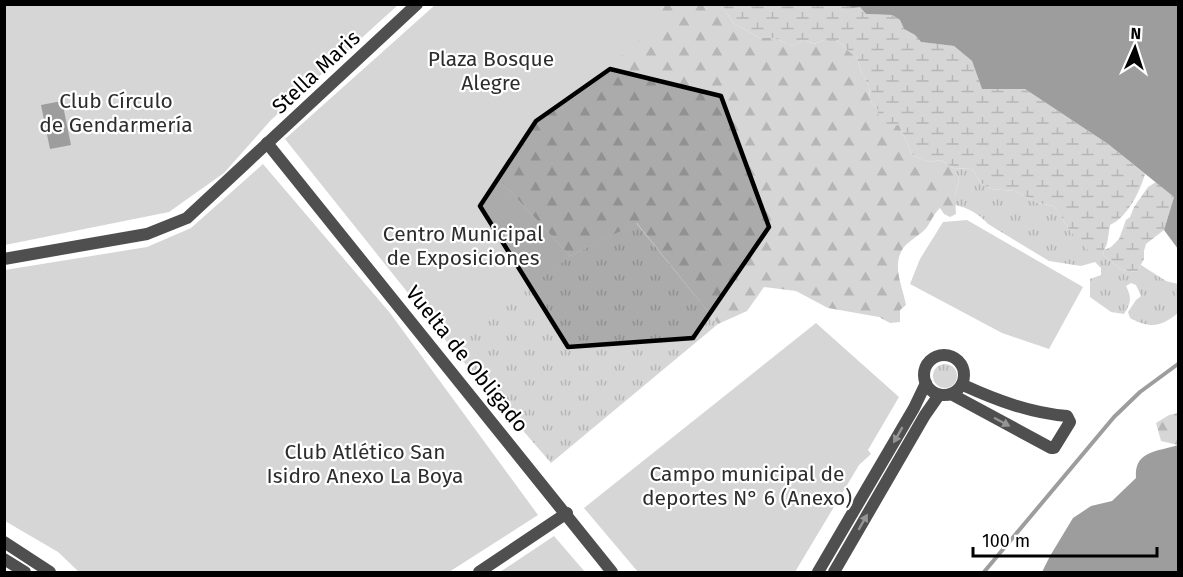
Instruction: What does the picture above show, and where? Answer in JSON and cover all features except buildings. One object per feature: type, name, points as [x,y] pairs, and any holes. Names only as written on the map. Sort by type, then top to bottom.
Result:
[{"type":"street","name":"Stella Maris","points":[[4,259],[147,234],[187,218],[417,4]]},
{"type":"street","name":"Vuelta de Obligado","points":[[267,143],[567,513],[612,573]]},
{"type":"street","points":[[952,356],[962,363],[965,374],[963,385],[998,401],[1046,415],[1067,416],[1070,422],[1054,448],[1051,448],[945,395],[926,383],[925,369],[936,357],[952,356]]},
{"type":"street","points":[[818,573],[914,408],[926,383]]},
{"type":"street","points":[[834,573],[924,415],[945,395],[963,385]]},
{"type":"street","points":[[479,573],[567,513]]},
{"type":"street","points":[[4,542],[50,573]]},
{"type":"street","points":[[4,559],[25,573]]},
{"type":"highlighted area","points":[[610,69],[721,96],[769,227],[693,338],[568,347],[480,206],[536,121]]},
{"type":"green space","points":[[660,4],[722,5],[733,23],[760,38],[774,38],[793,46],[804,40],[814,44],[824,40],[836,40],[857,58],[861,72],[869,86],[870,100],[878,110],[899,125],[913,156],[930,162],[941,160],[953,168],[959,178],[955,197],[956,214],[950,217],[940,208],[924,230],[904,247],[899,257],[898,271],[906,305],[900,310],[900,322],[890,323],[879,317],[828,308],[796,291],[764,287],[747,311],[718,324],[637,223],[570,256],[499,179],[535,121],[564,108],[663,8]]},
{"type":"green space","points":[[660,4],[663,8],[660,22],[564,108],[535,121],[499,179],[570,256],[452,348],[285,139],[435,5]]},
{"type":"green space","points":[[846,4],[853,8],[860,6],[866,14],[892,15],[900,20],[904,29],[915,35],[921,42],[954,46],[972,61],[982,89],[1025,89],[1108,144],[1145,174],[1128,210],[1110,225],[1104,250],[1119,239],[1126,220],[1148,187],[1156,182],[1174,197],[1164,230],[1146,244],[1144,259],[1137,272],[1122,270],[1104,256],[1103,251],[1096,255],[1089,251],[1072,234],[1054,206],[1038,203],[1015,191],[991,189],[981,183],[972,169],[953,168],[941,160],[930,162],[913,156],[899,125],[879,128],[878,110],[870,100],[869,86],[861,72],[857,58],[836,40],[824,40],[814,44],[804,40],[793,46],[774,38],[760,38],[733,23],[722,5]]},
{"type":"green space","name":"Club Círculo de Gendarmería","points":[[4,5],[398,5],[271,120],[224,173],[169,212],[5,245]]},
{"type":"green space","name":"Club Atlético San Isidro Anexo La Boya","points":[[263,164],[390,313],[538,515],[449,572],[79,572],[58,552],[5,521],[5,270],[147,247],[191,228]]},
{"type":"green space","points":[[953,168],[972,169],[981,183],[991,189],[1015,191],[1038,203],[1054,206],[1071,232],[1103,251],[1104,256],[1122,270],[1137,272],[1141,265],[1166,281],[1178,284],[1178,313],[1161,324],[1155,325],[1144,324],[1130,318],[1128,312],[1141,296],[1136,285],[1131,283],[1126,286],[1130,300],[1124,314],[1111,312],[1090,297],[1090,279],[1101,275],[1101,268],[1095,262],[1081,266],[1049,261],[988,224],[973,212],[955,205],[959,178]]},
{"type":"green space","points":[[967,220],[1083,287],[1049,349],[1002,333],[910,284],[920,259],[943,222]]},
{"type":"green space","points":[[636,223],[718,324],[551,463],[450,346],[570,256]]},
{"type":"green space","name":"Campo municipal de deportes N° 6 (Anexo)","points":[[816,323],[899,397],[868,450],[871,454],[859,465],[795,572],[638,572],[584,508]]},
{"type":"green space","points":[[940,364],[950,364],[957,371],[957,381],[950,388],[940,388],[933,381],[933,371]]},
{"type":"green space","points":[[1178,413],[1178,445],[1161,441],[1156,423],[1169,415]]},
{"type":"green space","points":[[554,536],[585,572],[500,572]]},
{"type":"shaded area","points":[[846,5],[1178,5],[1178,249],[1164,230],[1174,197],[1108,144],[1025,89],[982,89],[972,61],[954,46],[921,42],[915,35],[904,29],[900,20],[892,15],[866,14],[860,7],[853,8]]},
{"type":"shaded area","points":[[62,101],[71,145],[50,149],[41,105]]},
{"type":"shaded area","points":[[1178,445],[1178,572],[1042,572],[1073,518],[1091,506],[1112,501],[1136,478],[1139,462],[1148,454]]},
{"type":"waterway","points":[[984,572],[1114,417],[1140,392],[1178,364]]},
{"type":"park label","name":"Plaza Bosque Alegre","points":[[491,71]]},
{"type":"park label","name":"Centro Municipal de Exposiciones","points":[[463,246]]}]
